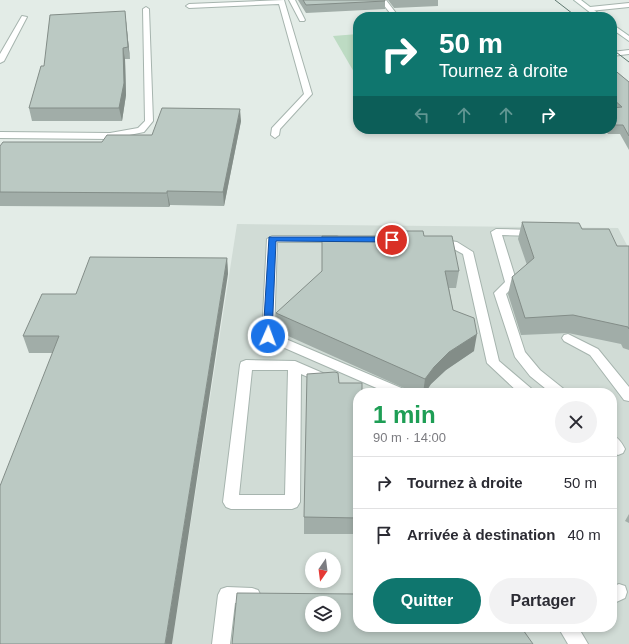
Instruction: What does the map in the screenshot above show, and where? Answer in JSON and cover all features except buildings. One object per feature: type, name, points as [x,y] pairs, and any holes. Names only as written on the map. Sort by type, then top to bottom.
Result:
[{"type":"main road","points":[[273,0],[281,1]]},
{"type":"main road","points":[[292,0],[302,20]]},
{"type":"main road","points":[[383,0],[392,12]]},
{"type":"main road","points":[[577,0],[594,12]]},
{"type":"main road","points":[[608,0],[617,7]]},
{"type":"main road","points":[[189,6],[281,1]]},
{"type":"main road","points":[[274,135],[276,128],[308,94],[281,1]]},
{"type":"main road","points":[[590,9],[629,5]]},
{"type":"main road","points":[[0,135],[110,136],[141,130],[149,121],[146,9]]},
{"type":"main road","points":[[0,61],[24,17]]},
{"type":"main road","points":[[617,30],[629,39]]},
{"type":"main road","points":[[617,53],[629,52]]},
{"type":"main road","points":[[545,233],[496,232],[511,283],[500,292],[519,354],[535,373],[554,388]]},
{"type":"main road","points":[[351,240],[272,239],[268,336],[389,388]]},
{"type":"main road","points":[[428,241],[453,244],[468,252],[493,363],[522,388]]},
{"type":"main road","points":[[568,338],[594,352],[629,396]]},
{"type":"main road","points":[[295,366],[292,502],[231,502],[246,365],[295,366],[338,384]]},
{"type":"main road","points":[[221,644],[227,595],[265,596]]},
{"type":"main road","points":[[571,632],[579,644]]},
{"type":"shaded area","points":[[237,224],[618,228],[629,249],[629,644],[172,644]]},
{"type":"green space","points":[[353,34],[353,70],[333,36]]},
{"type":"tram line","points":[[555,0],[571,12]]},
{"type":"tram line","points":[[617,53],[629,62]]},
{"type":"route","points":[[268,336],[272,239],[392,240]]}]
